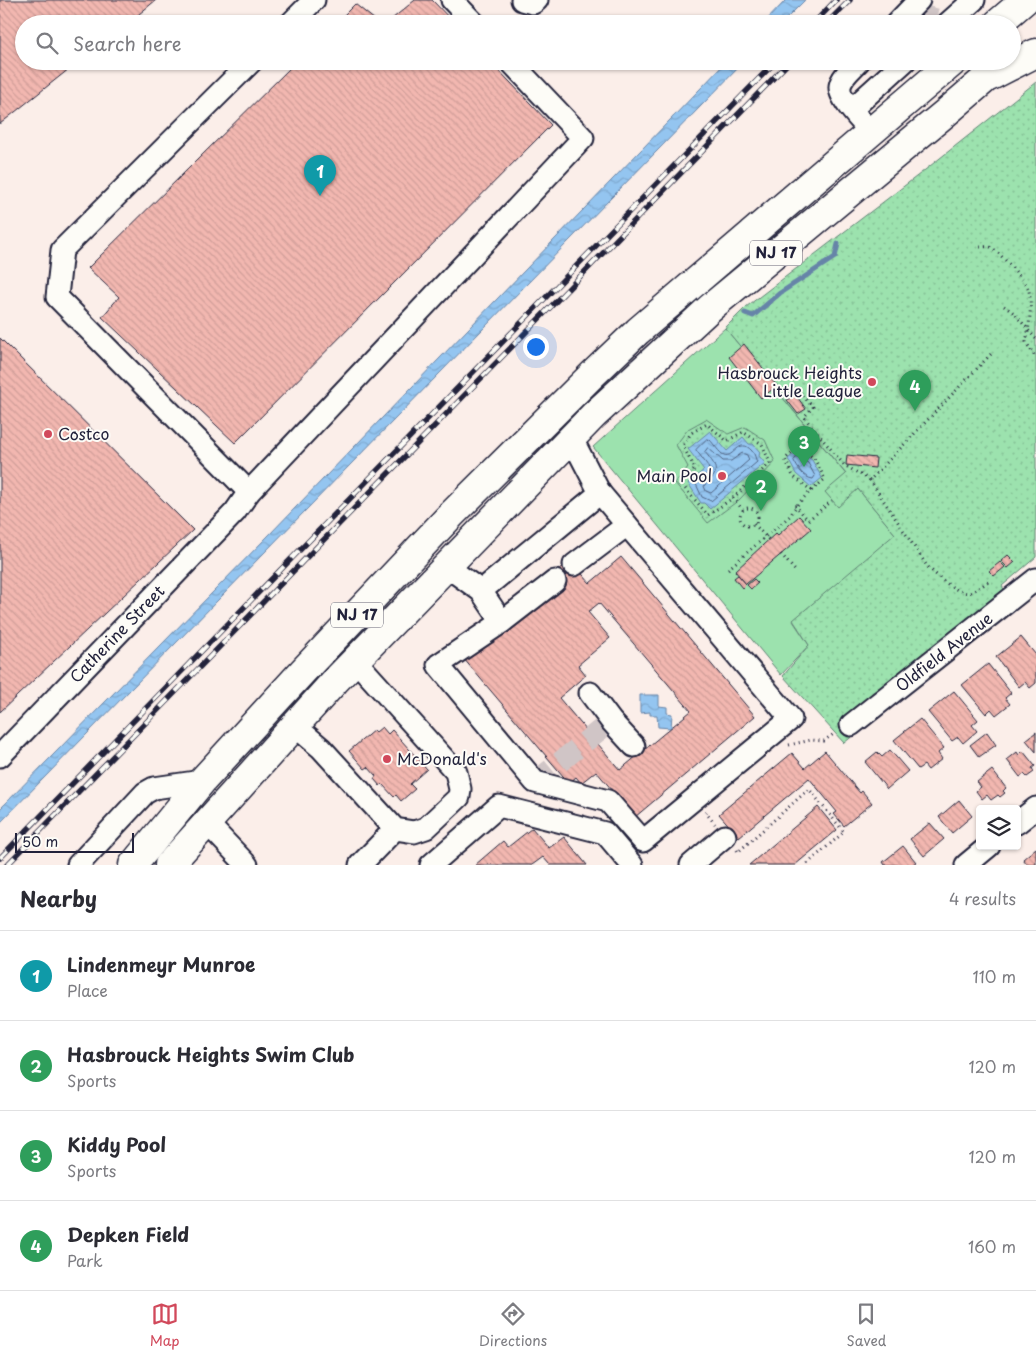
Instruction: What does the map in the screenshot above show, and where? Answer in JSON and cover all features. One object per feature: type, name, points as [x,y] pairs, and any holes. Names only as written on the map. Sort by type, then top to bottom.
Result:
[{"type":"highway","points":[[1008,15],[1025,0]]},
{"type":"highway","points":[[1021,47],[1036,34]]},
{"type":"highway","points":[[1021,59],[1036,53]]},
{"type":"highway","name":"NJ 17","points":[[132,865],[202,781],[303,671],[451,515],[592,375],[638,331],[943,70]]},
{"type":"highway","name":"NJ 17","points":[[169,865],[355,660],[571,438],[710,308],[996,70]]},
{"type":"street","points":[[299,15],[314,0]]},
{"type":"street","points":[[452,0],[466,15]]},
{"type":"street","points":[[522,0],[534,3],[537,0]]},
{"type":"street","points":[[937,10],[958,15]]},
{"type":"street","points":[[243,70],[62,250],[57,297],[249,492]]},
{"type":"street","name":"Catherine Street","points":[[0,756],[235,512],[249,492],[583,138],[519,70]]},
{"type":"street","points":[[851,70],[840,86],[842,96],[871,132]]},
{"type":"street","points":[[852,108],[895,70]]},
{"type":"street","points":[[431,865],[498,806],[605,833],[629,861],[643,841],[791,720],[600,493],[571,438]]},
{"type":"street","points":[[481,591],[600,493]]},
{"type":"street","points":[[574,565],[627,525]]},
{"type":"street","points":[[446,566],[481,591],[502,622]]},
{"type":"street","points":[[555,580],[502,622],[438,665],[535,782],[608,801],[643,841]]},
{"type":"street","name":"Oldfield Avenue","points":[[851,725],[1033,587]]},
{"type":"street","points":[[295,726],[321,748],[395,830],[414,832],[426,828],[459,797],[460,789],[456,772],[355,660]]},
{"type":"street","points":[[590,693],[611,721],[634,746]]},
{"type":"street","points":[[78,865],[145,793],[154,788],[202,781]]},
{"type":"street","points":[[1021,820],[1036,808]]},
{"type":"street","points":[[207,823],[246,865]]},
{"type":"street","points":[[360,865],[395,830]]},
{"type":"street","points":[[691,865],[732,844]]},
{"type":"street","points":[[966,865],[984,850]]},
{"type":"path","points":[[980,247],[992,248],[1006,260],[1028,288],[1030,304],[1029,330],[1026,342],[1034,355]]},
{"type":"path","points":[[1004,306],[1014,313],[1036,339]]},
{"type":"path","points":[[870,480],[992,353]]},
{"type":"path","points":[[798,392],[813,407],[804,417],[844,464],[870,480],[927,566],[937,576],[957,590],[967,593],[990,581]]},
{"type":"path","points":[[707,424],[727,441],[743,432],[762,444],[770,463],[733,498],[708,516],[681,484],[695,469],[683,446],[691,433],[707,424]]},
{"type":"path","points":[[728,570],[791,515],[795,506],[812,491],[825,479],[814,458],[799,447],[784,459],[794,476],[812,491]]},
{"type":"path","points":[[733,498],[743,510]]},
{"type":"path","points":[[795,506],[808,520],[832,501]]},
{"type":"path","points":[[750,508],[755,512],[757,518],[754,524],[748,526],[742,523],[740,516],[743,510],[750,508]]},
{"type":"path","points":[[754,524],[769,540]]},
{"type":"path","points":[[781,554],[797,573]]},
{"type":"path","points":[[786,746],[811,740],[826,740],[840,729],[851,725]]},
{"type":"path","points":[[713,807],[706,813],[732,844],[809,789],[844,832],[806,865]]},
{"type":"green space","points":[[1036,82],[1036,557],[1002,586],[1014,606],[844,743],[783,676],[809,645],[793,620],[895,534],[858,489],[838,507],[825,492],[846,474],[725,328],[746,307]]},
{"type":"green space","points":[[725,328],[896,535],[793,621],[809,645],[781,675],[593,447]]},
{"type":"green space","points":[[706,419],[728,434],[745,427],[765,440],[775,462],[739,500],[708,523],[675,483],[688,467],[676,445],[688,429]]},
{"type":"water","points":[[786,0],[805,0],[790,15],[772,15]]},
{"type":"water","points":[[718,70],[736,70],[0,823],[0,809],[268,536]]},
{"type":"water","name":"Main Pool","points":[[710,431],[727,451],[743,437],[760,452],[759,456],[765,463],[710,509],[704,503],[701,503],[688,483],[704,470],[688,449]]},
{"type":"water","points":[[798,450],[812,460],[822,478],[811,487],[796,474],[788,459]]},
{"type":"water","points":[[640,695],[659,695],[659,706],[667,707],[667,713],[672,714],[671,728],[658,727],[657,715],[650,715],[650,712],[640,713]]},
{"type":"building","points":[[0,0],[156,0],[138,15],[15,15],[15,70],[68,70],[0,124]]},
{"type":"building","points":[[415,0],[432,0],[446,15],[397,15]]},
{"type":"building","points":[[355,4],[369,15],[344,15]]},
{"type":"building","points":[[288,70],[499,70],[551,125],[235,443],[102,317],[119,297],[88,268]]},
{"type":"building","name":"Costco","points":[[0,338],[193,530],[0,712]]},
{"type":"building","points":[[744,344],[777,386],[761,398],[729,357]]},
{"type":"building","points":[[795,394],[806,409],[798,414],[787,400]]},
{"type":"building","points":[[847,455],[876,458],[875,468],[846,465]]},
{"type":"building","points":[[799,516],[811,529],[746,584],[735,571],[776,533],[778,535]]},
{"type":"building","points":[[1008,555],[1015,562],[1008,568],[1001,561]]},
{"type":"building","points":[[621,557],[755,716],[635,817],[596,771],[581,783],[576,777],[569,783],[463,658],[499,628],[504,634],[562,589],[551,576],[570,560],[590,583]],"holes":[[[599,603],[691,711],[620,770],[559,698],[586,675],[578,665],[610,638],[588,612]]]},
{"type":"building","points":[[1000,562],[1005,567],[994,576],[989,571]]},
{"type":"building","points":[[738,575],[746,584],[742,588],[734,578]]},
{"type":"building","points":[[754,579],[758,583],[751,589],[747,585]]},
{"type":"building","points":[[1021,637],[1036,655],[1036,683],[1030,688],[1025,682],[1019,687],[996,657]]},
{"type":"building","points":[[988,664],[1011,693],[1005,698],[1010,704],[996,715],[991,709],[986,714],[962,685]]},
{"type":"building","points":[[954,691],[978,720],[972,725],[977,731],[963,743],[958,737],[952,741],[928,712]]},
{"type":"building","points":[[920,719],[944,748],[938,753],[942,759],[928,770],[924,765],[918,769],[894,740]]},
{"type":"building","name":"McDonald's","points":[[382,727],[388,734],[392,730],[427,769],[410,784],[415,789],[401,801],[396,795],[394,797],[382,784],[380,786],[374,779],[376,776],[368,767],[365,769],[349,751],[374,730],[376,732]]},
{"type":"building","points":[[987,732],[996,745],[979,757],[970,745]]},
{"type":"building","points":[[1036,732],[1036,752],[1026,740]]},
{"type":"building","points":[[890,750],[908,771],[887,789],[865,762],[877,752],[882,757]]},
{"type":"building","points":[[825,751],[860,793],[862,791],[872,803],[844,826],[834,814],[837,812],[809,778],[739,837],[719,814],[792,753],[805,768]]},
{"type":"building","points":[[1023,751],[1035,766],[1032,768],[1034,772],[1027,777],[1024,774],[1020,777],[1007,760],[1017,752],[1019,755]]},
{"type":"building","points":[[992,770],[1006,788],[1003,791],[1005,793],[991,800],[987,795],[982,799],[976,791],[981,787],[977,782]]},
{"type":"building","points":[[959,800],[972,816],[952,833],[939,817]]},
{"type":"building","points":[[818,807],[837,830],[795,865],[749,865]]},
{"type":"building","points":[[930,823],[944,839],[924,856],[910,839]]},
{"type":"building","points":[[532,828],[549,848],[564,837],[587,865],[550,865],[543,857],[532,865],[475,865],[503,841],[508,847]]},
{"type":"building","points":[[903,846],[916,862],[912,865],[885,865],[883,862]]},
{"type":"building","points":[[1036,848],[1036,865],[1028,865],[1023,859]]},
{"type":"waterway","points":[[745,313],[753,316],[780,293],[835,257],[838,244]]},
{"type":"tunnel","points":[[535,782],[611,721]]},
{"type":"railway","points":[[822,15],[836,0]]},
{"type":"railway","points":[[835,15],[850,0]]},
{"type":"railway","points":[[0,858],[767,70]]},
{"type":"railway","points":[[7,865],[781,70]]},
{"type":"place","name":"Lindenmeyr Munroe","points":[[320,196]]},
{"type":"place","name":"Hasbrouck Heights Little League","points":[[872,382]]},
{"type":"place","name":"Depken Field","points":[[915,411]]},
{"type":"place","name":"Costco","points":[[48,434]]},
{"type":"place","name":"Kiddy Pool","points":[[804,467]]},
{"type":"place","name":"Main Pool","points":[[722,476]]},
{"type":"place","name":"Hasbrouck Heights Swim Club","points":[[761,511]]},
{"type":"place","name":"McDonald's","points":[[387,759]]}]
